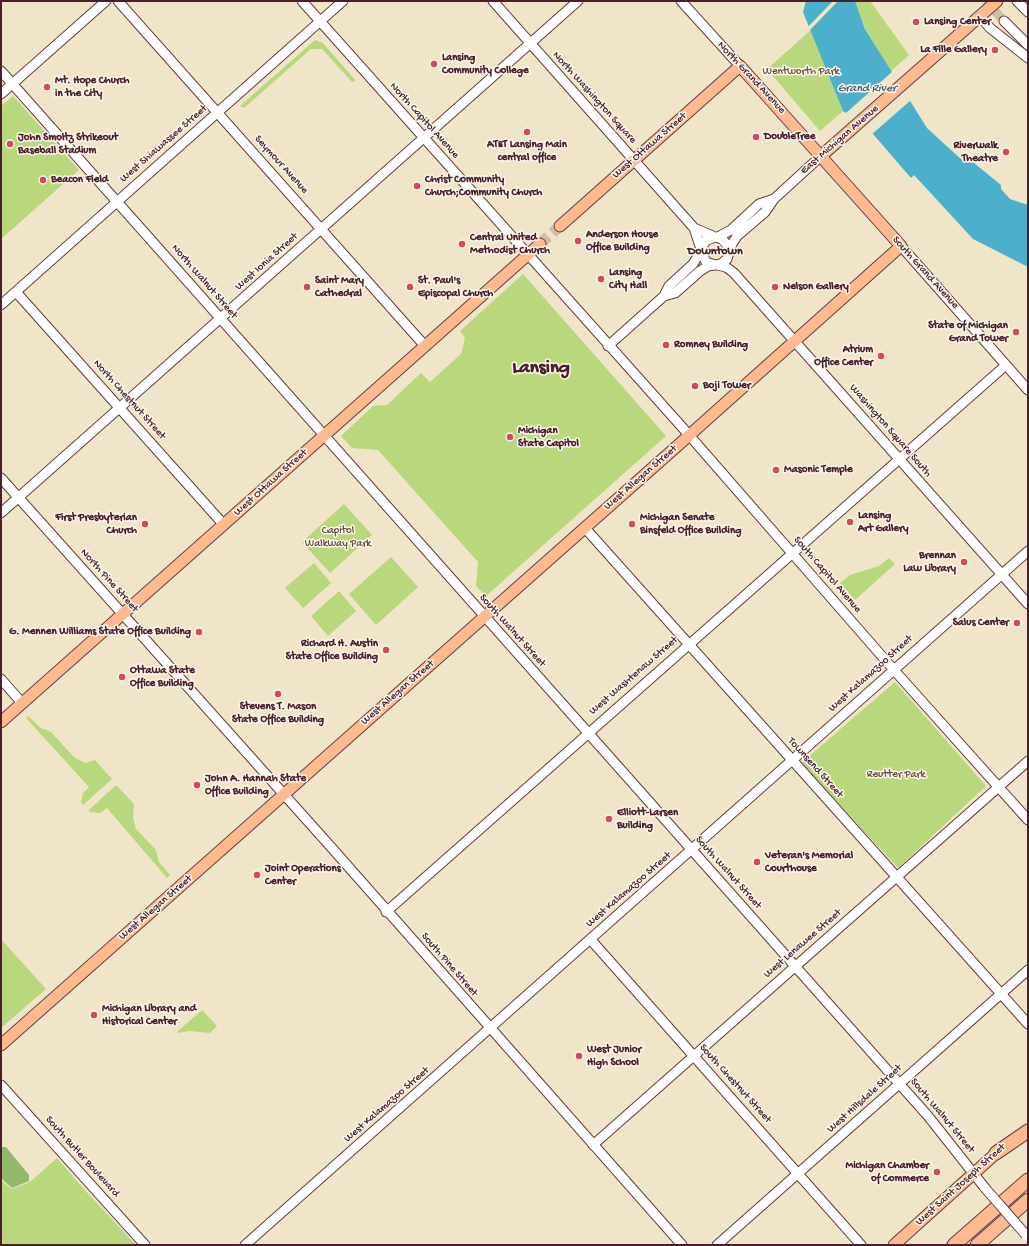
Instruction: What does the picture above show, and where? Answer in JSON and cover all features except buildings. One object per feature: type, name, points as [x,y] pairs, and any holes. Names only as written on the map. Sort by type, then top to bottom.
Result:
[{"type":"highway","points":[[996,1153],[1028,1131]]},
{"type":"highway","points":[[954,1245],[1028,1180]]},
{"type":"highway","points":[[977,1245],[1028,1200]]},
{"type":"main road","name":"East Michigan Avenue","points":[[821,156],[997,1]]},
{"type":"main road","name":"North Grand Avenue","points":[[740,66],[821,156]]},
{"type":"main road","name":"West Ottawa Street","points":[[560,226],[740,66]]},
{"type":"main road","name":"South Grand Avenue","points":[[821,156],[900,246]]},
{"type":"main road","name":"West Ottawa Street","points":[[1,722],[540,244]]},
{"type":"main road","name":"West Allegan Street","points":[[1,1045],[689,436],[900,246]]},
{"type":"main road","name":"West Saint Joseph Street","points":[[894,1245],[1028,1124]]},
{"type":"street","points":[[1,94],[106,1]]},
{"type":"street","name":"Seymour Avenue","points":[[118,1],[425,346]]},
{"type":"street","name":"North Capitol Avenue","points":[[302,1],[608,346]]},
{"type":"street","name":"West Shiawassee Street","points":[[1,305],[343,1]]},
{"type":"street","name":"North Washington Square","points":[[493,1],[694,228]]},
{"type":"street","name":"West Ionia Street","points":[[1,513],[578,1]]},
{"type":"street","name":"North Grand Avenue","points":[[681,1],[740,66]]},
{"type":"street","points":[[1017,1],[1028,12]]},
{"type":"street","points":[[980,16],[990,28],[1028,58]]},
{"type":"street","points":[[1004,21],[1028,45]]},
{"type":"street","name":"North Walnut Street","points":[[1,71],[116,202],[221,318],[389,510]]},
{"type":"street","name":"East Michigan Avenue","points":[[729,252],[737,236],[765,212],[774,199],[821,156]]},
{"type":"street","name":"East Michigan Avenue","points":[[717,237],[731,230],[759,204],[774,199]]},
{"type":"street","points":[[664,296],[675,293],[700,271],[724,262],[729,252],[725,241],[694,228]]},
{"type":"street","points":[[694,228],[706,262],[716,265]]},
{"type":"street","points":[[608,346],[664,296],[669,286],[693,264],[705,241],[717,237]]},
{"type":"street","name":"South Grand Avenue","points":[[900,246],[1028,390]]},
{"type":"street","name":"Washington Square South","points":[[729,252],[734,273]]},
{"type":"street","name":"Washington Square South","points":[[716,265],[726,267],[734,273],[1028,604]]},
{"type":"street","name":"North Chestnut Street","points":[[16,292],[224,525]]},
{"type":"street","name":"South Capitol Avenue","points":[[608,346],[1028,820]]},
{"type":"street","name":"West Washtenaw Street","points":[[386,912],[1006,365]]},
{"type":"street","name":"North Pine Street","points":[[1,478],[199,701]]},
{"type":"street","name":"South Walnut Street","points":[[389,510],[900,1084],[1027,1236]]},
{"type":"street","name":"Townsend Street","points":[[585,528],[1028,1024]]},
{"type":"street","name":"West Kalamazoo Street","points":[[246,1245],[692,851],[1028,551]]},
{"type":"street","points":[[1,679],[22,703]]},
{"type":"street","name":"South Pine Street","points":[[199,701],[682,1245]]},
{"type":"street","name":"West Lenawee Street","points":[[593,1146],[1028,761]]},
{"type":"street","name":"South Chestnut Street","points":[[591,940],[861,1245]]},
{"type":"street","name":"West Hillsdale Street","points":[[717,1245],[1028,970]]},
{"type":"street","name":"South Butler Boulevard","points":[[1,1085],[145,1245]]},
{"type":"green space","points":[[855,1],[870,1],[909,55],[891,71],[865,28]]},
{"type":"green space","name":"Wentworth Park","points":[[811,30],[843,111],[820,131],[767,69]]},
{"type":"green space","points":[[315,40],[323,43],[356,81],[352,82],[322,49],[311,49],[244,108],[240,106]]},
{"type":"green space","points":[[13,96],[79,170],[1,239],[1,106]]},
{"type":"green space","points":[[523,274],[666,436],[486,596],[476,586],[478,562],[378,450],[352,448],[341,436],[373,406],[387,405],[421,373],[430,382],[461,354],[465,338],[460,331]]},
{"type":"green space","name":"Capitol Walkway Park","points":[[344,504],[372,535],[330,573],[302,542]]},
{"type":"green space","name":"Capitol Walkway Park","points":[[391,557],[418,587],[376,625],[349,594]]},
{"type":"green space","points":[[889,558],[895,564],[855,600],[840,583],[850,575],[879,566]]},
{"type":"green space","name":"Capitol Walkway Park","points":[[314,563],[331,583],[303,608],[285,588]]},
{"type":"green space","points":[[339,591],[356,611],[328,636],[311,616]]},
{"type":"green space","name":"Reutter Park","points":[[895,682],[986,786],[898,868],[801,763]]},
{"type":"green space","points":[[28,716],[41,728],[51,732],[74,757],[85,763],[95,760],[112,779],[83,805],[81,802],[83,793],[89,787],[26,718]]},
{"type":"green space","points":[[116,785],[134,804],[133,818],[136,829],[156,850],[159,862],[170,875],[167,878],[107,808],[100,813],[89,812],[89,810]]},
{"type":"green space","points":[[1,939],[46,989],[1,1028]]},
{"type":"green space","points":[[202,1010],[217,1026],[210,1033],[189,1031],[177,1033],[178,1031]]},
{"type":"green space","points":[[1,1147],[6,1147],[29,1175],[29,1181],[12,1188],[1,1178]]},
{"type":"green space","points":[[57,1158],[136,1245],[1,1245],[1,1180],[12,1189],[30,1182]]},
{"type":"water","name":"Grand River","points":[[806,1],[855,1],[865,29],[927,128],[963,161],[974,163],[1001,185],[1001,189],[1010,199],[1028,205],[1028,267],[973,239],[914,175],[911,178],[873,134],[843,111],[803,12]]},
{"type":"pier","points":[[833,1],[838,1],[809,31],[807,28]]},
{"type":"pier","points":[[893,71],[911,100],[871,135],[843,113],[846,113]]},
{"type":"tunnel","points":[[986,1],[1004,21]]},
{"type":"tunnel","points":[[540,244],[560,226]]},
{"type":"place","name":"Lansing Center","points":[[916,22]]},
{"type":"place","name":"La Fille Gallery","points":[[995,50]]},
{"type":"place","name":"Lansing Community College","points":[[434,64]]},
{"type":"place","name":"Mt. Hope Church in the City","points":[[47,87]]},
{"type":"place","name":"AT&T Lansing Main central office","points":[[527,132]]},
{"type":"place","name":"DoubleTree","points":[[756,137]]},
{"type":"place","name":"John Smoltz Strikeout Baseball Stadium","points":[[10,144]]},
{"type":"place","name":"Riverwalk Theatre","points":[[1006,152]]},
{"type":"place","name":"Beacon Field","points":[[43,180]]},
{"type":"place","name":"Christ Community Church;Community Church","points":[[417,186]]},
{"type":"place","name":"Anderson House Office Building","points":[[578,241]]},
{"type":"place","name":"Central United Methodist Church","points":[[462,244]]},
{"type":"place","name":"Lansing City Hall","points":[[601,279]]},
{"type":"place","name":"Saint Mary Cathedral","points":[[307,287]]},
{"type":"place","name":"St. Paul's Episcopal Church","points":[[410,287]]},
{"type":"place","name":"Nelson Gallery","points":[[775,287]]},
{"type":"place","name":"State of Michigan Grand Tower","points":[[1016,332]]},
{"type":"place","name":"Romney Building","points":[[666,345]]},
{"type":"place","name":"Atrium Office Center","points":[[881,356]]},
{"type":"place","name":"Boji Tower","points":[[695,386]]},
{"type":"place","name":"Michigan State Capitol","points":[[510,437]]},
{"type":"place","name":"Masonic Temple","points":[[776,470]]},
{"type":"place","name":"Lansing Art Gallery","points":[[850,522]]},
{"type":"place","name":"First Presbyterian Church","points":[[145,524]]},
{"type":"place","name":"Michigan Senate Binsfeld Office Building","points":[[632,524]]},
{"type":"place","name":"Brennan Law Library","points":[[964,562]]},
{"type":"place","name":"Salus Center","points":[[1017,623]]},
{"type":"place","name":"G. Mennen Williams State Office Building","points":[[199,632]]},
{"type":"place","name":"Richard H. Austin State Office Building","points":[[386,650]]},
{"type":"place","name":"Ottawa State Office Building","points":[[122,677]]},
{"type":"place","name":"Stevens T. Mason State Office Building","points":[[278,694]]},
{"type":"place","name":"John A. Hannah State Office Building","points":[[197,785]]},
{"type":"place","name":"Elliott-Larsen Building","points":[[609,819]]},
{"type":"place","name":"Veteran's Memorial Courthouse","points":[[757,862]]},
{"type":"place","name":"Joint Operations Center","points":[[257,875]]},
{"type":"place","name":"Michigan Library and Historical Center","points":[[94,1015]]},
{"type":"place","name":"West Junior High School","points":[[579,1056]]},
{"type":"place","name":"Michigan Chamber of Commerce","points":[[937,1172]]},
{"type":"district","name":"Downtown","points":[[715,252]]},
{"type":"district","name":"Lansing","points":[[541,369]]}]
